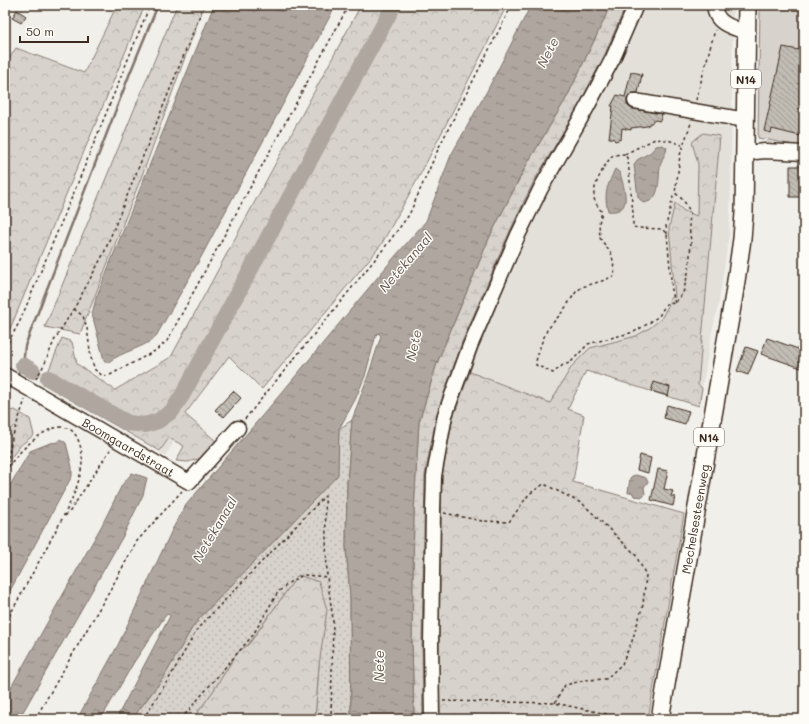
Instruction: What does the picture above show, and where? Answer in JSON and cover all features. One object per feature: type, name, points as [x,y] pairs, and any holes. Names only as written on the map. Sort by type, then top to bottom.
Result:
[{"type":"main road","name":"Mechelsesteenweg","points":[[660,719],[738,270],[744,213],[747,5]]},
{"type":"street","points":[[432,719],[430,644],[434,476],[445,416],[470,346],[531,208],[613,58],[636,5]]},
{"type":"street","points":[[717,12],[724,24],[746,32]]},
{"type":"street","points":[[635,101],[746,120]]},
{"type":"street","points":[[745,153],[765,151],[804,153]]},
{"type":"street","name":"Boomgaardstraat","points":[[5,375],[189,482],[238,428]]},
{"type":"path","points":[[5,348],[20,322],[150,5]]},
{"type":"path","points":[[6,470],[12,438],[21,409],[54,341],[74,309],[104,253],[204,5]]},
{"type":"path","points":[[74,309],[83,316],[87,328],[91,358],[95,370],[103,376],[110,376],[155,351],[167,341],[349,5]]},
{"type":"path","points":[[238,428],[385,247],[408,215],[440,145],[512,5]]},
{"type":"path","points":[[675,303],[672,291],[666,226],[674,193],[680,155],[694,111],[717,12]]},
{"type":"path","points":[[674,193],[681,198],[690,213],[689,226],[691,242],[689,269],[685,286],[683,292],[675,303],[666,304],[659,316],[634,332],[588,344],[570,363],[564,364],[553,372],[536,365],[544,336],[553,321],[563,312],[576,292],[582,287],[605,280],[615,275],[612,255],[600,238],[599,223],[602,212],[594,198],[596,185],[609,159],[613,155],[625,154],[655,139],[668,140],[679,143],[683,146]]},
{"type":"path","points":[[625,154],[629,170],[633,226],[639,228],[662,229],[667,234]]},
{"type":"path","points":[[5,472],[27,445],[44,432],[59,427],[67,427],[73,431],[80,444],[83,460],[80,476],[63,517],[5,624]]},
{"type":"path","points":[[63,517],[70,511],[118,440]]},
{"type":"path","points":[[35,719],[137,541],[189,482]]},
{"type":"path","points":[[433,510],[482,521],[508,522],[529,494],[544,484],[583,504],[635,554],[646,575],[643,605],[632,641],[622,664],[606,679],[586,680],[565,685],[555,703]]},
{"type":"path","points":[[143,719],[170,677],[198,628],[325,496],[327,577],[333,619],[331,719]]},
{"type":"path","points":[[180,719],[253,635],[278,592],[290,582],[303,575],[327,577]]},
{"type":"path","points":[[432,700],[555,703],[630,719]]},
{"type":"shaded area","points":[[644,5],[733,5],[729,236],[718,307],[712,331],[699,406],[586,371],[568,409],[550,404],[470,372],[503,288],[525,238],[548,191],[620,62]]},
{"type":"shaded area","points":[[169,438],[174,442],[165,456],[160,453]]},
{"type":"green space","points":[[117,5],[145,5],[10,329],[5,337],[5,65],[16,48],[84,73]]},
{"type":"green space","points":[[177,5],[204,5],[146,165],[80,334],[45,327]]},
{"type":"green space","points":[[361,5],[507,5],[421,173],[381,245],[262,389],[229,356],[185,414],[217,442],[205,457],[188,462],[176,461],[184,446],[169,438],[160,451],[43,384],[62,338],[72,342],[77,364],[115,390],[171,357]]},
{"type":"green space","points":[[610,5],[626,5],[605,54],[580,103],[533,183],[510,231],[462,342],[437,413],[425,475],[422,644],[423,719],[414,719],[412,644],[414,510],[419,422],[437,363],[490,236],[527,164],[567,97]]},
{"type":"green space","points":[[626,5],[644,5],[620,62],[548,191],[525,238],[478,349],[453,418],[442,477],[439,644],[440,719],[423,719],[422,644],[425,475],[437,413],[462,342],[510,231],[533,183],[580,103],[605,54]]},
{"type":"green space","points":[[760,5],[804,5],[804,147],[758,138]]},
{"type":"green space","points":[[703,133],[720,136],[698,385],[702,388],[699,406],[586,371],[568,409],[584,415],[573,482],[684,514],[648,719],[440,719],[439,644],[442,477],[453,418],[470,372],[550,403],[572,366],[590,348],[636,336],[661,319],[668,306],[670,298],[675,297],[669,228],[675,203],[684,211],[697,216],[698,164],[692,142]]},
{"type":"green space","points":[[15,410],[30,419],[34,435],[21,445],[5,465],[5,416],[8,411]]},
{"type":"green space","points":[[352,420],[347,483],[346,547],[350,597],[351,719],[315,719],[319,665],[298,575],[249,644],[237,653],[214,690],[193,719],[132,719],[164,677],[192,628],[199,619],[337,475],[339,429]]},
{"type":"green space","points":[[298,575],[319,582],[327,610],[319,665],[315,719],[193,719],[214,690],[237,653],[249,644]]},
{"type":"water","points":[[214,5],[336,5],[200,259],[155,338],[150,342],[107,363],[104,360],[92,314],[96,298]]},
{"type":"water","points":[[531,5],[610,5],[567,97],[527,164],[490,236],[437,363],[419,422],[414,510],[412,644],[414,719],[351,719],[350,597],[346,547],[347,483],[352,420],[381,336],[378,333],[376,335],[365,376],[355,400],[339,429],[338,475],[199,619],[192,628],[164,677],[132,719],[116,719],[170,616],[168,614],[134,662],[101,719],[77,719],[118,645],[173,528],[186,505],[426,221],[451,155],[487,91]]},
{"type":"water","points":[[663,145],[667,148],[661,163],[658,188],[654,198],[643,203],[638,197],[634,165],[637,160],[651,152],[656,146]]},
{"type":"water","points":[[615,169],[620,173],[625,192],[625,199],[621,208],[616,211],[608,211],[606,194]]},
{"type":"water","points":[[60,439],[66,443],[72,467],[72,476],[5,600],[5,494],[30,451],[50,443],[58,442]]},
{"type":"water","points":[[132,473],[147,478],[143,495],[123,536],[19,719],[5,719],[5,698],[102,525],[122,485]]},
{"type":"water","points":[[636,475],[646,478],[648,482],[644,487],[645,494],[643,497],[634,496],[632,492],[628,493],[630,478]]},
{"type":"building","points":[[17,10],[26,16],[21,23],[12,18]]},
{"type":"building","points":[[783,47],[804,51],[804,137],[772,129],[771,133],[764,131]]},
{"type":"building","points":[[631,72],[642,74],[638,93],[632,93],[627,99],[627,104],[629,107],[662,114],[660,121],[655,120],[647,126],[631,128],[631,130],[622,128],[621,139],[615,141],[613,138],[609,138],[613,106],[611,106],[617,95],[625,97]]},
{"type":"building","points":[[790,166],[802,166],[801,197],[790,197]]},
{"type":"building","points":[[767,338],[804,351],[804,369],[761,354]]},
{"type":"building","points":[[746,347],[758,351],[748,375],[737,371]]},
{"type":"building","points":[[654,382],[670,387],[668,396],[651,391]]},
{"type":"building","points":[[233,391],[241,398],[224,417],[215,410]]},
{"type":"building","points":[[667,405],[689,411],[685,424],[664,418]]},
{"type":"building","points":[[640,455],[651,458],[648,473],[637,470]]},
{"type":"building","points":[[658,469],[668,471],[664,489],[673,491],[671,496],[675,497],[673,506],[651,500]]},
{"type":"waterway","points":[[16,377],[23,365],[25,346],[130,73],[158,5]]},
{"type":"waterway","points":[[48,378],[128,423],[145,425],[158,421],[172,411],[183,394],[394,5]]},
{"type":"waterway","points":[[23,365],[33,371]]},
{"type":"waterway","points":[[5,393],[11,385]]},
{"type":"water label","name":"Nete","points":[[547,52]]},
{"type":"water label","name":"Netekanaal","points":[[405,262]]},
{"type":"water label","name":"Nete","points":[[413,345]]},
{"type":"water label","name":"Netekanaal","points":[[214,529]]},
{"type":"water label","name":"Nete","points":[[378,666]]}]
